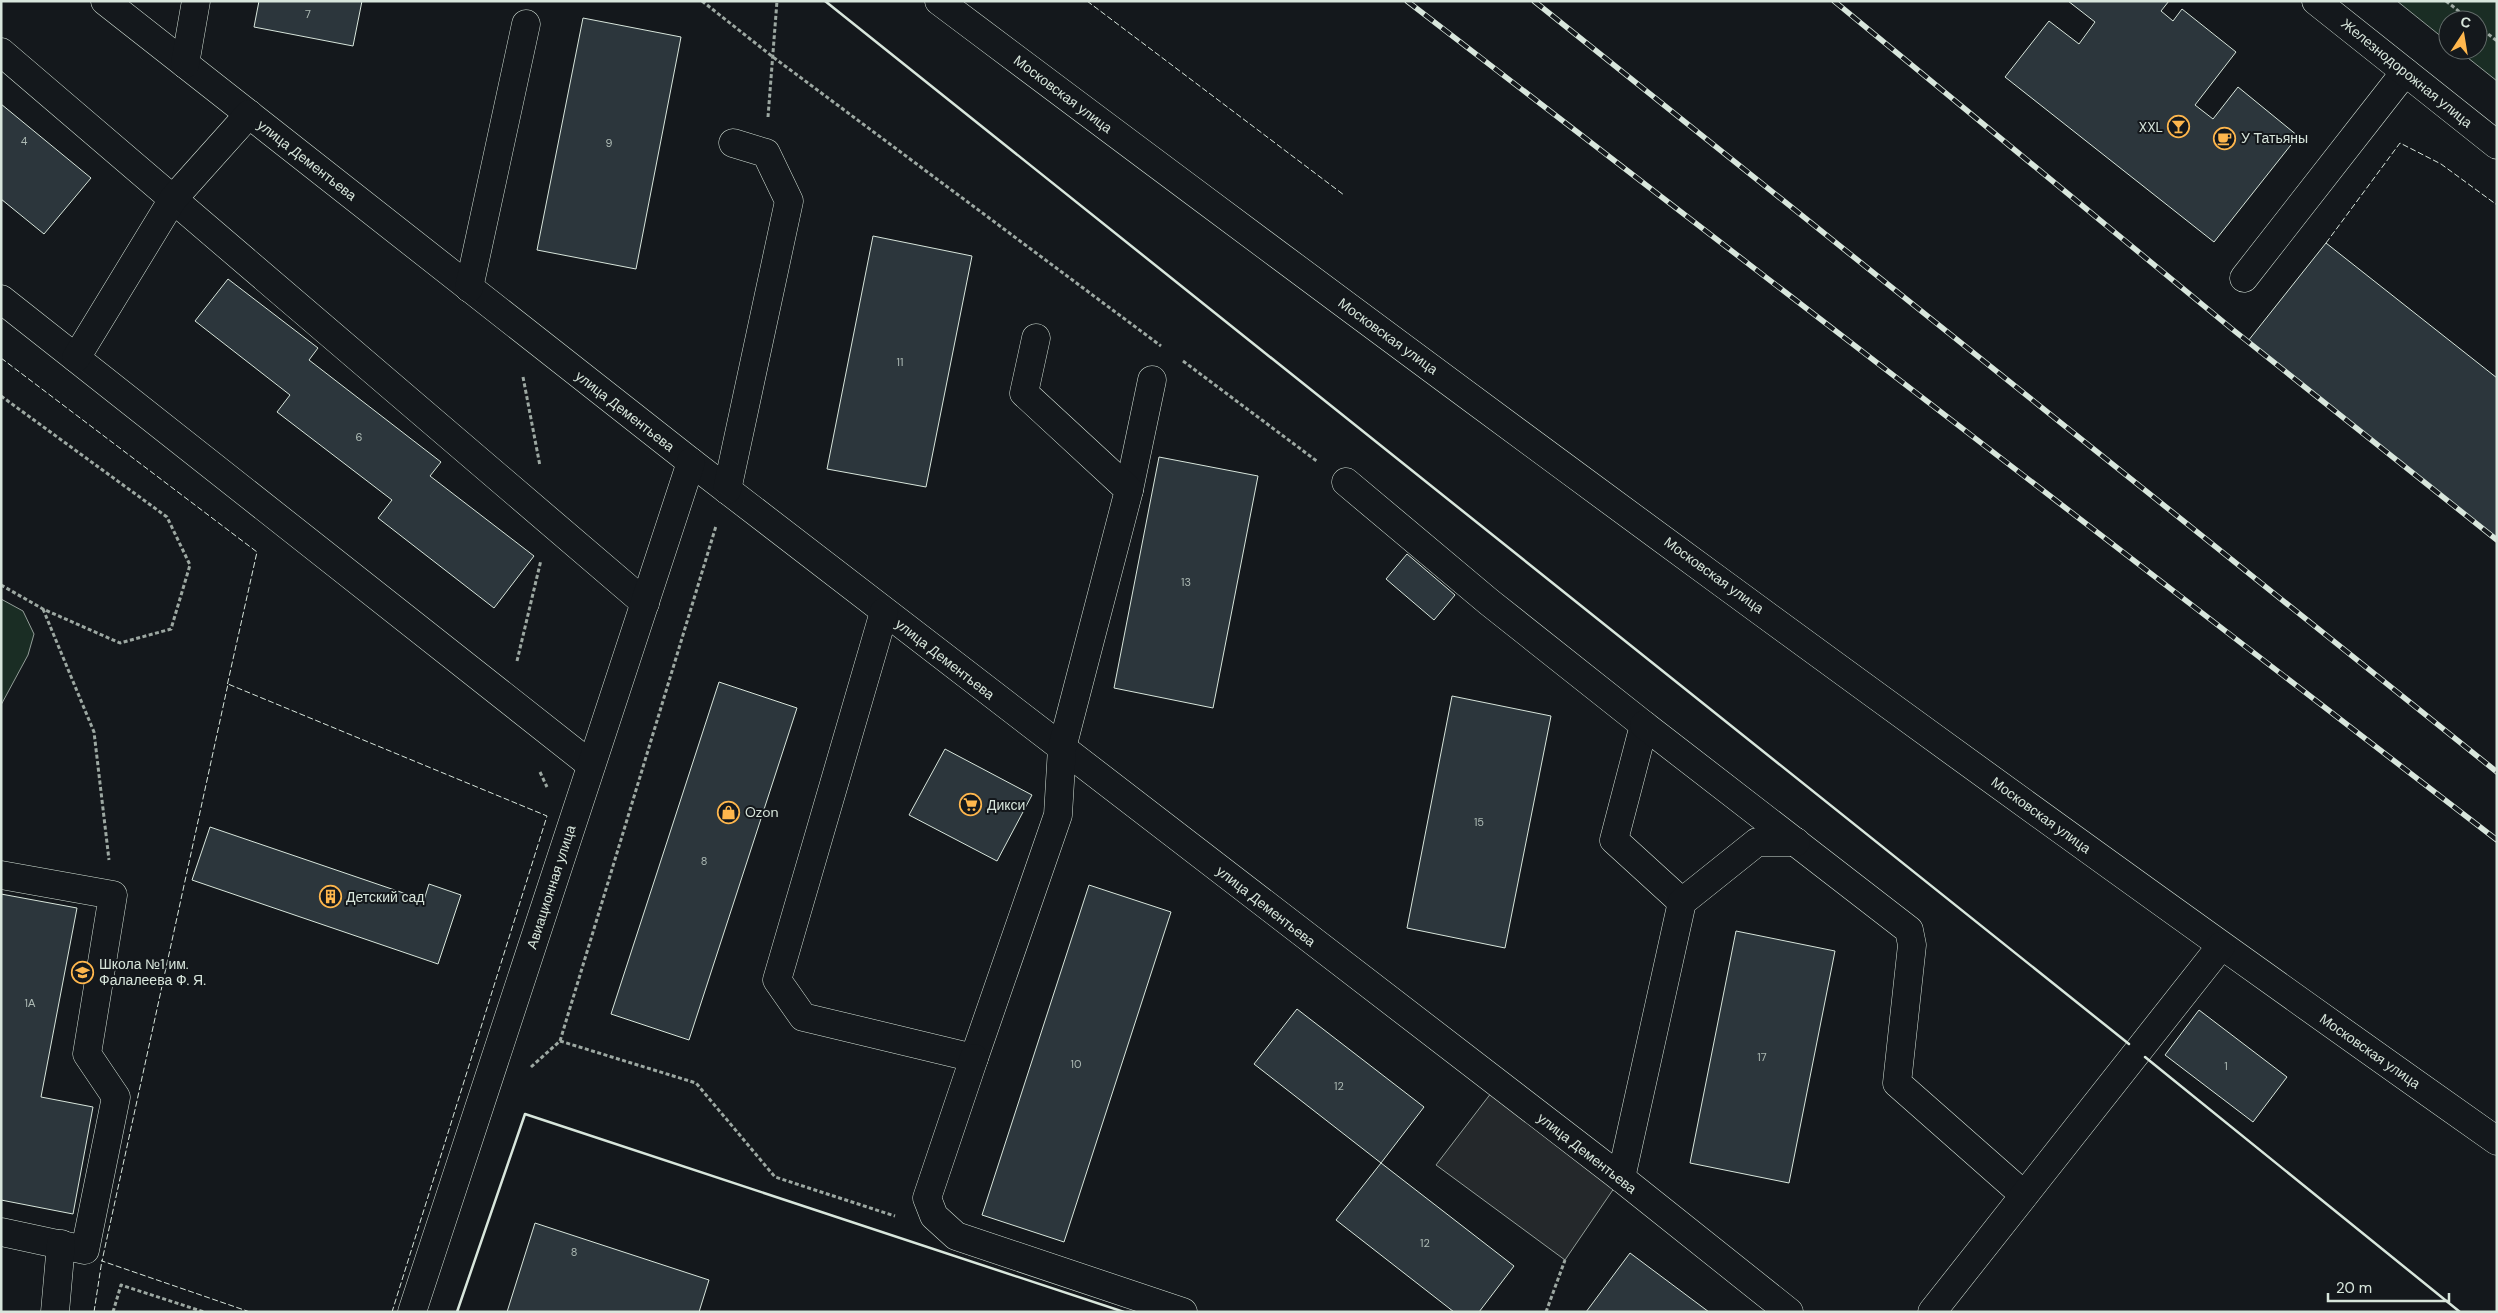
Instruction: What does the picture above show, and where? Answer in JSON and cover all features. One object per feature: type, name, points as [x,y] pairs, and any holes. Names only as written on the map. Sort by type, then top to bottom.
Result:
[{"type":"street","name":"улица Дементьева","points":[[105,1],[691,462],[1621,1178],[1789,1312]]},
{"type":"street","points":[[185,64],[196,1]]},
{"type":"street","name":"Московская улица","points":[[939,1],[1284,260],[2221,946],[2497,1141]]},
{"type":"street","name":"Железнодорожная улица","points":[[2316,1],[2497,145]]},
{"type":"street","points":[[469,288],[526,24]]},
{"type":"street","points":[[1,52],[645,603]]},
{"type":"street","points":[[2244,278],[2406,72]]},
{"type":"street","points":[[76,358],[173,199],[249,114]]},
{"type":"street","points":[[727,490],[789,201],[766,153],[733,143]]},
{"type":"street","points":[[1,299],[591,766]]},
{"type":"street","points":[[1036,338],[1024,393],[1129,490]]},
{"type":"street","points":[[1152,380],[1129,490],[1062,748],[1058,815],[926,1198],[934,1216],[956,1236],[1183,1312]]},
{"type":"street","name":"Авиационная улица","points":[[412,1312],[691,462]]},
{"type":"street","points":[[1346,482],[1489,602],[1908,930],[1912,945],[1897,1082],[2024,1195]]},
{"type":"street","points":[[884,612],[777,980],[803,1017],[974,1058]]},
{"type":"street","points":[[1644,725],[1614,840],[1682,902]]},
{"type":"street","points":[[1621,1178],[1682,902],[1758,842],[1796,842]]},
{"type":"street","points":[[1,875],[113,895],[87,1054],[116,1097],[85,1250],[1,1232]]},
{"type":"street","points":[[1932,1312],[2221,946]]},
{"type":"street","points":[[55,1312],[61,1244]]},
{"type":"path","points":[[702,1],[773,57],[1163,347]]},
{"type":"path","points":[[766,153],[777,1]]},
{"type":"path","points":[[2446,1],[2457,10]]},
{"type":"path","points":[[1179,358],[1346,482]]},
{"type":"path","points":[[1,396],[167,517],[190,565],[171,629],[120,643],[43,609],[1,584]]},
{"type":"path","points":[[525,1073],[560,1041],[727,490]]},
{"type":"path","points":[[43,609],[94,732],[113,895]]},
{"type":"path","points":[[560,1041],[696,1083],[775,1177],[899,1217]]},
{"type":"path","points":[[1546,1312],[1565,1260]]},
{"type":"path","points":[[113,1312],[121,1285],[204,1312]]},
{"type":"green space","points":[[2397,1],[2497,1],[2497,81],[2471,60],[2488,60],[2488,10],[2438,10],[2438,34]]},
{"type":"green space","points":[[1,599],[23,611],[34,634],[28,655],[1,705]]},
{"type":"shaded area","points":[[1498,1084],[1621,1178],[1565,1260],[1436,1165]]},
{"type":"building","points":[[259,1],[362,1],[353,46],[254,27]]},
{"type":"building","name":"XXL","points":[[2068,1],[2169,1],[2161,11],[2173,21],[2182,9],[2236,52],[2195,105],[2213,119],[2238,87],[2298,136],[2214,242],[2005,77],[2049,21],[2079,44],[2095,22]]},
{"type":"building","points":[[583,18],[681,37],[636,269],[537,250]]},
{"type":"building","points":[[1,104],[91,178],[44,234],[1,199]]},
{"type":"building","points":[[873,236],[972,256],[926,487],[827,469]]},
{"type":"building","points":[[2326,243],[2497,378],[2497,538],[2248,341]]},
{"type":"building","points":[[228,279],[318,348],[309,360],[441,462],[430,476],[534,556],[494,608],[378,518],[392,500],[277,412],[290,395],[195,321]]},
{"type":"building","points":[[1159,457],[1258,476],[1213,708],[1114,688]]},
{"type":"building","points":[[1407,554],[1455,595],[1434,620],[1386,579]]},
{"type":"building","points":[[719,682],[797,708],[689,1040],[611,1014]]},
{"type":"building","points":[[1452,696],[1551,716],[1505,948],[1407,928]]},
{"type":"building","name":"Дикси","points":[[945,749],[1032,795],[997,861],[909,815]]},
{"type":"building","name":"Детский сад","points":[[210,827],[424,900],[429,884],[461,895],[438,964],[192,880]]},
{"type":"building","points":[[1089,885],[1171,912],[1064,1242],[982,1215]]},
{"type":"building","points":[[1,894],[77,908],[41,1097],[93,1107],[73,1214],[1,1200]]},
{"type":"building","points":[[1736,931],[1835,951],[1789,1183],[1690,1163]]},
{"type":"building","points":[[1297,1009],[1424,1107],[1381,1163],[1254,1064]]},
{"type":"building","points":[[2199,1010],[2287,1077],[2253,1122],[2165,1055]]},
{"type":"building","points":[[1381,1163],[1514,1266],[1479,1312],[1454,1312],[1336,1220]]},
{"type":"building","points":[[535,1223],[709,1280],[699,1312],[507,1312]]},
{"type":"building","points":[[1630,1253],[1709,1312],[1586,1312]]},
{"type":"railway","points":[[1407,1],[2497,840]]},
{"type":"railway","points":[[1534,1],[2497,772]]},
{"type":"railway","points":[[1834,1],[2232,329],[2497,540]]},
{"type":"fence","points":[[1087,1],[1344,195]]},
{"type":"fence","points":[[2326,243],[2400,143],[2441,164],[2497,205]]},
{"type":"fence","points":[[1,358],[257,552],[227,686]]},
{"type":"fence","points":[[250,1312],[102,1261],[228,684],[547,816],[392,1312]]},
{"type":"fence","points":[[94,1312],[102,1260]]},
{"type":"wall","points":[[825,1],[2129,1044]]},
{"type":"wall","points":[[2145,1057],[2460,1312]]},
{"type":"wall","points":[[457,1312],[525,1114],[1124,1312]]},
{"type":"place","name":"XXL","points":[[2179,127]]},
{"type":"place","name":"У Татьяны","points":[[2225,138]]},
{"type":"place","name":"Дикси","points":[[971,805]]},
{"type":"place","name":"Ozon","points":[[729,812]]},
{"type":"place","name":"Детский сад","points":[[330,897]]},
{"type":"place","name":"Школа №1 им. Фалалеева Ф. Я.","points":[[83,972]]}]
